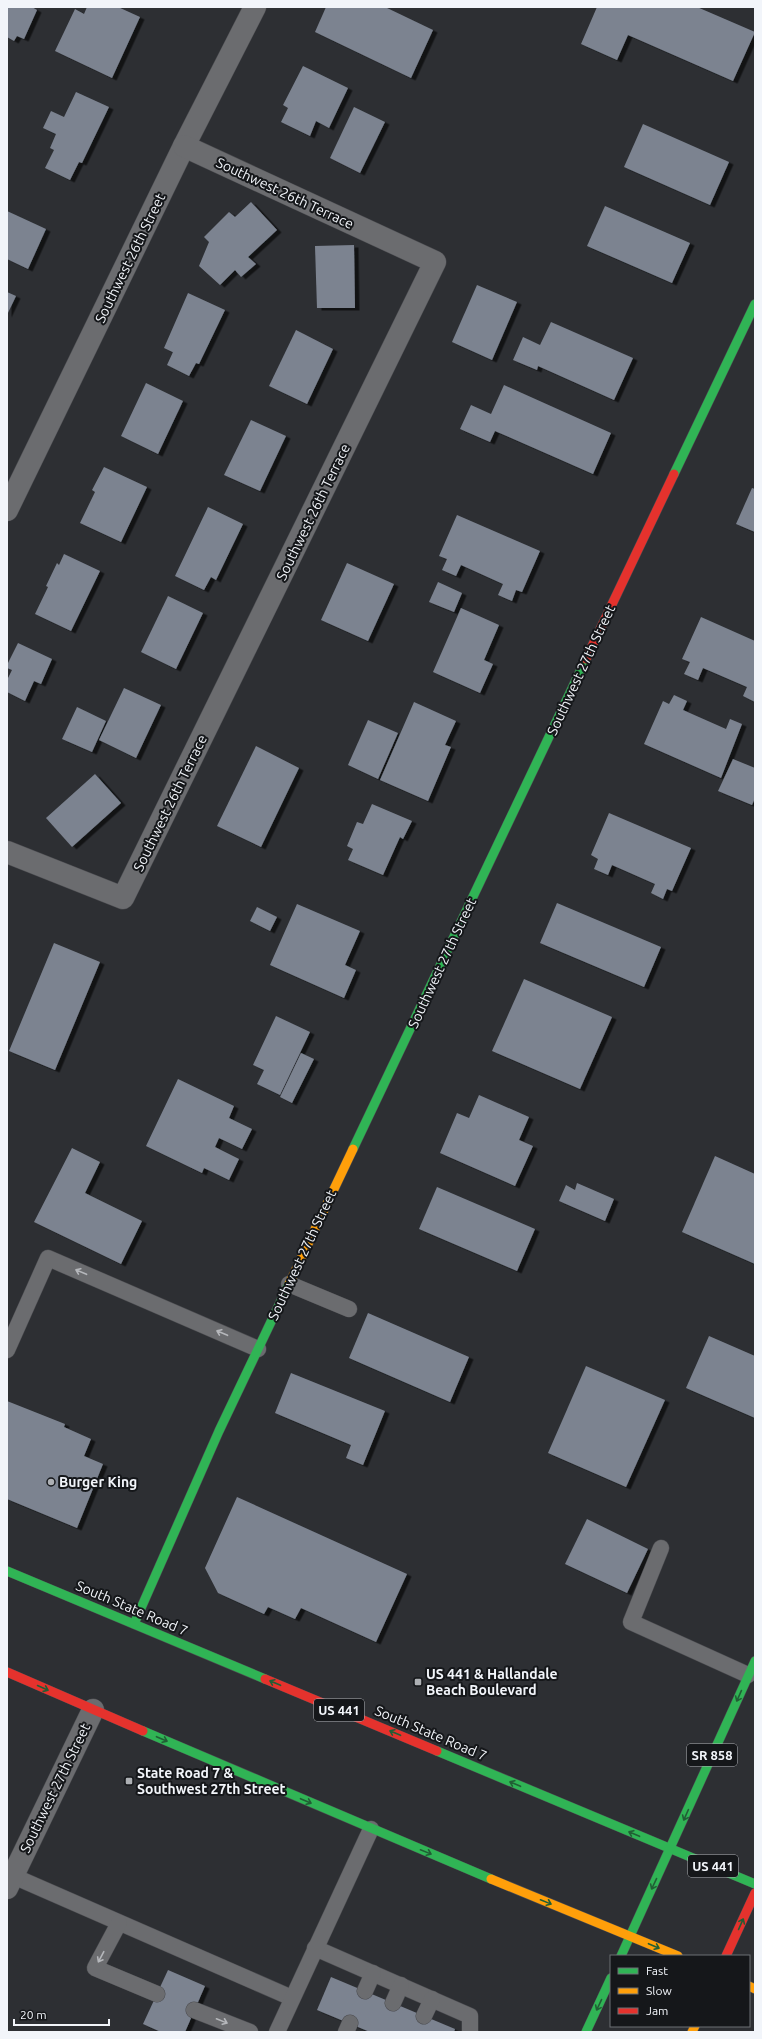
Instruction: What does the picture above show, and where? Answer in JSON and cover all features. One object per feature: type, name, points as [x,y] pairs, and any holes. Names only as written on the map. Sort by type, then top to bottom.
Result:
[{"type":"main road","name":"Southwest 27th Street","points":[[134,1624],[219,1431],[755,304]]},
{"type":"main road","name":"South State Road 7","points":[[7,1571],[755,1884]]},
{"type":"main road","name":"SR 858","points":[[630,1936],[755,1661]]},
{"type":"main road","points":[[7,1672],[371,1829],[676,1955]]},
{"type":"main road","points":[[726,1955],[755,1893]]},
{"type":"main road","points":[[621,1955],[630,1936]]},
{"type":"main road","points":[[586,2032],[610,1980]]},
{"type":"street","name":"Southwest 26th Street","points":[[7,510],[184,146],[255,7]]},
{"type":"street","name":"Southwest 26th Terrace","points":[[7,852],[123,898],[435,262],[184,146]]},
{"type":"street","name":"Southwest 27th Street","points":[[10,1882],[93,1710]]},
{"type":"lane","points":[[7,1350],[48,1258],[258,1349]]},
{"type":"lane","points":[[289,1284],[349,1309]]},
{"type":"lane","points":[[661,1548],[630,1622],[748,1675]]},
{"type":"lane","points":[[277,2032],[371,1829]]},
{"type":"lane","points":[[10,1882],[119,1923],[292,1998]]},
{"type":"lane","points":[[119,1923],[95,1968],[157,1994]]},
{"type":"lane","points":[[315,1948],[470,2016],[470,2032]]},
{"type":"lane","points":[[365,1991],[373,1973]]},
{"type":"lane","points":[[393,2003],[401,1985]]},
{"type":"lane","points":[[424,2016],[432,1999]]},
{"type":"lane","points":[[194,2010],[250,2032]]},
{"type":"building","points":[[7,7],[32,7],[37,10],[24,39],[17,36],[14,41],[7,37]]},
{"type":"building","points":[[87,7],[118,7],[140,17],[112,78],[55,51],[75,9],[84,14]]},
{"type":"building","points":[[326,7],[385,7],[433,30],[411,78],[315,32]]},
{"type":"building","points":[[597,7],[697,7],[755,32],[733,81],[628,35],[617,60],[581,44]]},
{"type":"building","points":[[303,66],[348,88],[329,128],[316,121],[310,136],[281,122],[288,108],[283,105]]},
{"type":"building","points":[[76,92],[109,107],[82,163],[79,162],[70,180],[45,168],[54,150],[50,148],[56,134],[43,128],[51,111],[64,117]]},
{"type":"building","points":[[354,107],[385,122],[360,173],[330,158]]},
{"type":"building","points":[[643,124],[729,162],[710,205],[624,167]]},
{"type":"building","points":[[251,202],[277,230],[248,257],[256,264],[241,277],[235,270],[220,285],[199,266],[209,242],[204,237],[229,212],[235,217]]},
{"type":"building","points":[[605,206],[690,243],[672,283],[587,246]]},
{"type":"building","points":[[7,211],[46,229],[28,269],[7,259]]},
{"type":"building","points":[[354,245],[355,308],[317,308],[315,246]]},
{"type":"building","points":[[477,285],[517,302],[492,360],[452,342]]},
{"type":"building","points":[[7,292],[16,296],[7,315]]},
{"type":"building","points":[[188,293],[225,310],[199,364],[196,363],[189,376],[167,365],[173,352],[164,348]]},
{"type":"building","points":[[551,322],[633,358],[614,400],[538,366],[537,370],[513,360],[523,337],[540,345]]},
{"type":"building","points":[[296,330],[333,349],[307,404],[269,386]]},
{"type":"building","points":[[146,383],[183,401],[158,454],[121,436]]},
{"type":"building","points":[[504,385],[611,433],[593,474],[495,431],[490,442],[460,429],[471,405],[491,414]]},
{"type":"building","points":[[251,420],[286,436],[260,491],[224,475]]},
{"type":"building","points":[[104,467],[147,487],[121,542],[80,523],[95,492],[92,490]]},
{"type":"building","points":[[752,488],[755,489],[755,532],[736,524]]},
{"type":"building","points":[[208,507],[243,524],[216,580],[211,577],[204,590],[175,576]]},
{"type":"building","points":[[457,515],[540,551],[522,592],[516,590],[512,601],[498,595],[503,584],[461,565],[456,576],[442,570],[447,559],[439,556]]},
{"type":"building","points":[[64,554],[100,571],[71,631],[35,614],[48,587],[46,586],[57,563],[59,565]]},
{"type":"building","points":[[347,563],[394,584],[368,641],[321,620]]},
{"type":"building","points":[[438,582],[462,593],[454,612],[429,602]]},
{"type":"building","points":[[168,596],[203,613],[176,669],[141,652]]},
{"type":"building","points":[[461,608],[499,625],[484,660],[493,664],[480,693],[433,672]]},
{"type":"building","points":[[701,617],[755,641],[755,702],[743,696],[747,687],[703,668],[698,680],[684,674],[690,662],[682,659]]},
{"type":"building","points":[[18,643],[52,659],[41,684],[34,681],[25,701],[7,692],[7,680],[12,670],[7,668],[7,665]]},
{"type":"building","points":[[124,688],[161,705],[136,758],[99,740]]},
{"type":"building","points":[[674,695],[687,701],[683,710],[726,729],[730,719],[742,724],[721,778],[644,744],[663,701],[669,704]]},
{"type":"building","points":[[414,702],[456,721],[445,745],[451,747],[428,801],[380,780]]},
{"type":"building","points":[[77,707],[106,721],[92,752],[62,739]]},
{"type":"building","points":[[368,720],[398,733],[378,779],[348,765]]},
{"type":"building","points":[[256,746],[299,768],[261,847],[217,826]]},
{"type":"building","points":[[733,759],[755,768],[755,798],[752,805],[718,791]]},
{"type":"building","points":[[95,774],[121,803],[72,847],[46,818]]},
{"type":"building","points":[[372,804],[412,821],[403,839],[400,837],[383,875],[348,860],[353,849],[347,846],[357,822],[363,824]]},
{"type":"building","points":[[609,813],[691,848],[672,891],[667,889],[663,899],[651,893],[655,884],[612,865],[608,875],[594,869],[598,859],[591,855]]},
{"type":"building","points":[[557,903],[661,947],[644,987],[540,943]]},
{"type":"building","points":[[297,904],[360,931],[345,965],[356,970],[344,998],[270,965]]},
{"type":"building","points":[[257,907],[277,917],[270,931],[250,921]]},
{"type":"building","points":[[54,943],[100,962],[55,1070],[9,1051]]},
{"type":"building","points":[[524,979],[612,1017],[580,1089],[492,1051]]},
{"type":"building","points":[[276,1016],[310,1032],[280,1095],[257,1084],[264,1070],[253,1065]]},
{"type":"building","points":[[301,1053],[314,1059],[292,1103],[280,1097]]},
{"type":"building","points":[[178,1079],[234,1106],[229,1118],[252,1129],[242,1149],[219,1138],[215,1147],[239,1159],[229,1180],[204,1168],[202,1173],[146,1146]]},
{"type":"building","points":[[479,1095],[529,1117],[519,1140],[533,1146],[515,1186],[440,1153],[457,1113],[469,1118]]},
{"type":"building","points":[[72,1148],[100,1162],[85,1193],[142,1221],[121,1264],[34,1222]]},
{"type":"building","points":[[715,1156],[755,1174],[755,1264],[682,1232]]},
{"type":"building","points":[[577,1183],[614,1199],[605,1221],[559,1201],[566,1185],[575,1190]]},
{"type":"building","points":[[437,1187],[535,1229],[517,1271],[419,1229]]},
{"type":"building","points":[[368,1313],[469,1357],[450,1402],[349,1358]]},
{"type":"building","points":[[709,1336],[755,1356],[755,1418],[686,1388]]},
{"type":"building","points":[[586,1366],[665,1400],[626,1487],[548,1453]]},
{"type":"building","points":[[291,1373],[385,1411],[363,1465],[346,1458],[351,1445],[275,1413]]},
{"type":"building","name":"Burger King","points":[[7,1401],[65,1424],[64,1427],[91,1439],[84,1456],[103,1464],[77,1528],[7,1499]]},
{"type":"building","points":[[237,1497],[407,1574],[376,1642],[301,1608],[295,1619],[268,1607],[264,1614],[218,1593],[205,1568]]},
{"type":"building","points":[[587,1519],[648,1549],[627,1593],[565,1564]]},
{"type":"building","points":[[168,1970],[205,1986],[185,2032],[161,2032],[143,2024]]},
{"type":"building","points":[[331,1977],[455,2029],[454,2032],[370,2032],[317,2010]]},
{"type":"traffic: fast","points":[[674,474],[755,304]]},
{"type":"traffic: fast","points":[[353,1149],[586,659]]},
{"type":"traffic: fast","points":[[134,1624],[219,1431],[289,1284]]},
{"type":"traffic: fast","points":[[7,1571],[265,1679]]},
{"type":"traffic: fast","points":[[621,1955],[755,1661]]},
{"type":"traffic: fast","points":[[143,1731],[491,1879]]},
{"type":"traffic: fast","points":[[437,1751],[755,1884]]},
{"type":"traffic: fast","points":[[586,2032],[610,1980]]},
{"type":"traffic: slow","points":[[289,1284],[353,1149]]},
{"type":"traffic: slow","points":[[491,1879],[676,1955]]},
{"type":"traffic: slow","points":[[750,1986],[755,1989]]},
{"type":"traffic: slow","points":[[692,2032],[694,2027]]},
{"type":"traffic: jam","points":[[586,659],[674,474]]},
{"type":"traffic: jam","points":[[7,1672],[143,1731]]},
{"type":"traffic: jam","points":[[265,1679],[437,1751]]},
{"type":"traffic: jam","points":[[726,1955],[755,1893]]},
{"type":"place","name":"Burger King","points":[[51,1482]]},
{"type":"place","name":"US 441 & Hallandale Beach Boulevard","points":[[418,1682]]},
{"type":"place","name":"State Road 7 & Southwest 27th Street","points":[[129,1781]]}]
